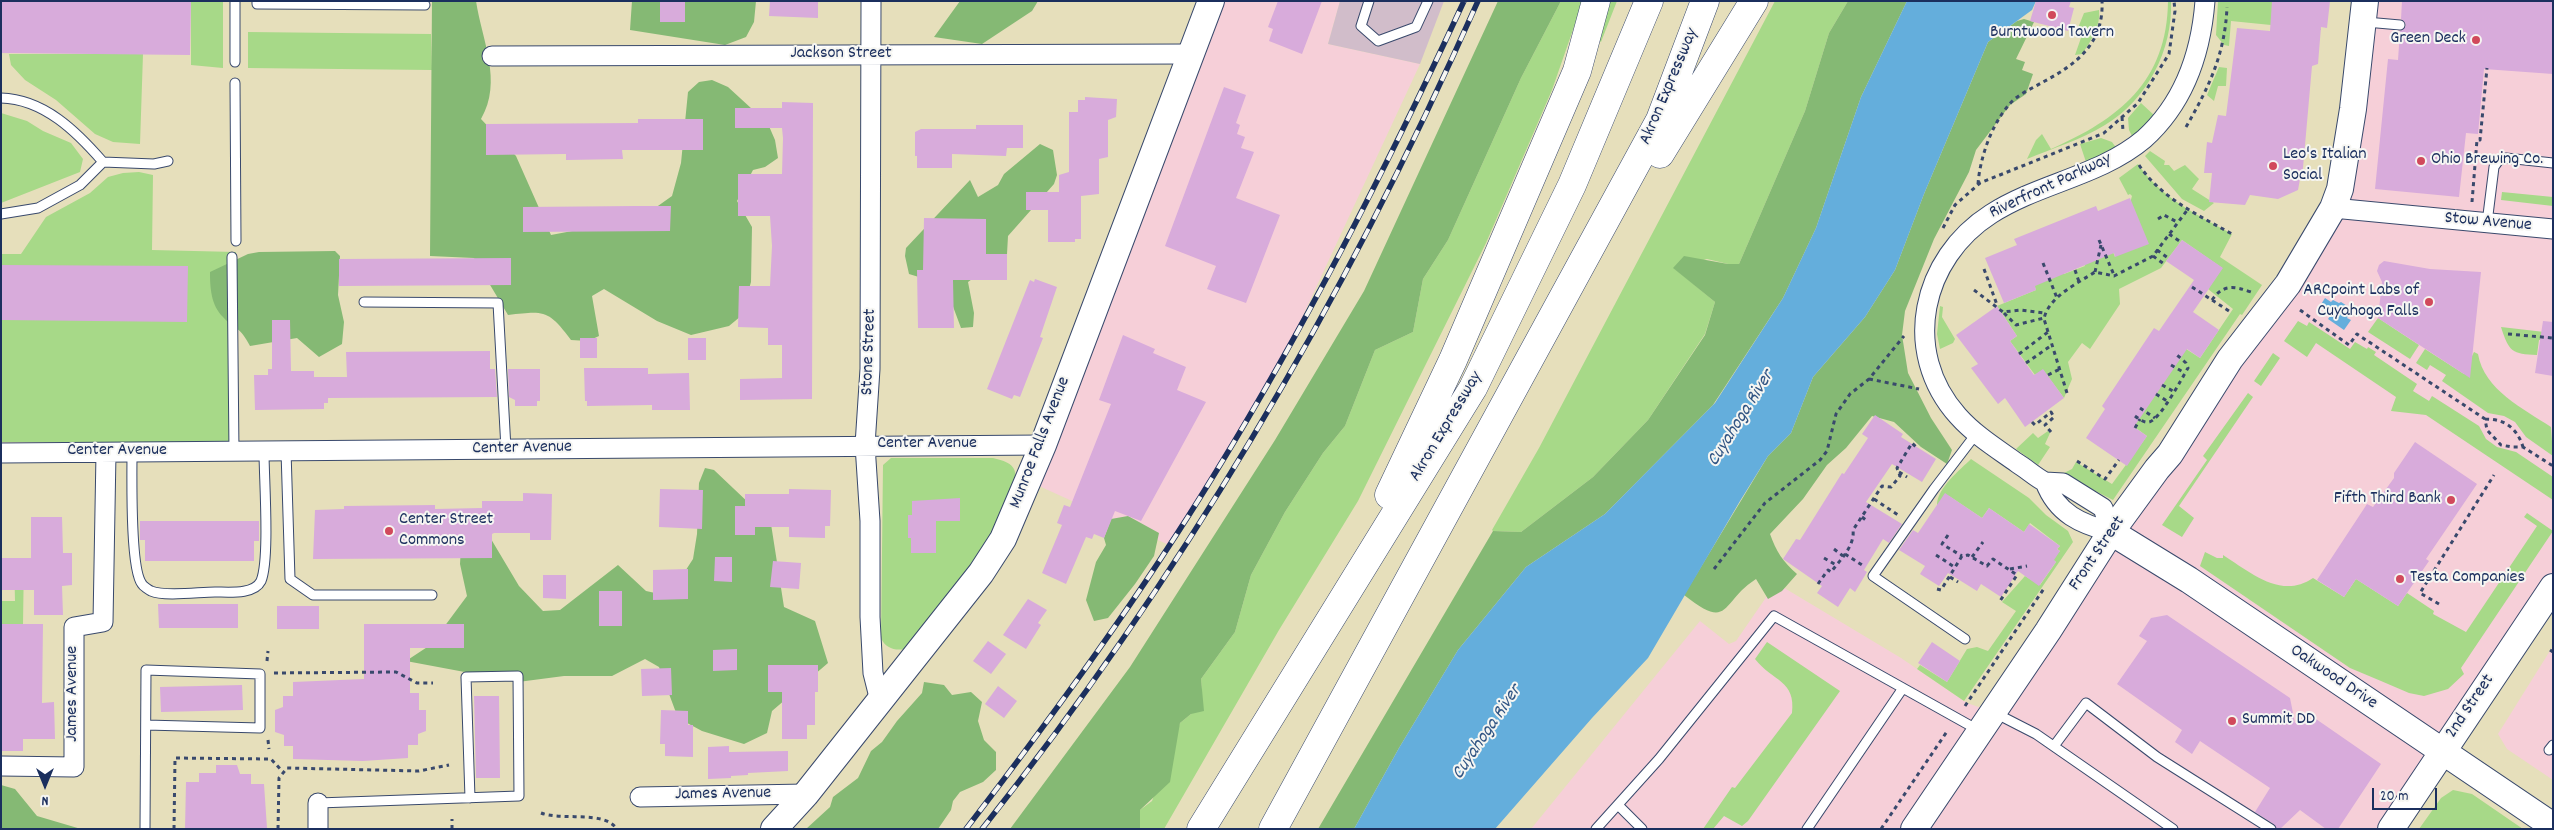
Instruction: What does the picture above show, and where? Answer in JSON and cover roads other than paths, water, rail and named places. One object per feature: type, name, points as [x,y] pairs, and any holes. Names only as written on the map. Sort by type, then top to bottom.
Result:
[{"type":"highway","points":[[1327,623],[1453,360],[1577,71],[1596,1]]},
{"type":"highway","name":"Akron Expressway","points":[[1201,829],[1473,388],[1572,185],[1649,1]]},
{"type":"highway","name":"Akron Expressway","points":[[1273,829],[1660,120],[1705,1]]},
{"type":"highway","points":[[1525,369],[1754,1]]},
{"type":"street","name":"Stone Street","points":[[871,1],[870,370],[865,445],[870,521],[870,617],[873,673],[880,701]]},
{"type":"street","name":"Munroe Falls Avenue","points":[[774,829],[806,794],[880,701],[993,556],[1003,539],[1043,445],[1210,1]]},
{"type":"street","name":"Riverfront Parkway","points":[[2111,532],[2103,508],[2063,483],[2045,482],[1976,434],[1958,416],[1945,399],[1928,359],[1925,331],[1927,308],[1934,281],[1942,264],[1968,231],[2011,203],[2110,162],[2143,139],[2166,115],[2177,99],[2194,65],[2203,32],[2205,1]]},
{"type":"street","name":"Front Street","points":[[1914,829],[2111,532],[2170,454],[2230,359],[2288,284],[2333,208],[2340,190],[2353,109],[2364,12]]},
{"type":"street","name":"Jackson Street","points":[[492,56],[1190,54]]},
{"type":"street","name":"Stow Avenue","points":[[2333,208],[2553,229]]},
{"type":"street","name":"Center Avenue","points":[[1,453],[1043,445]]},
{"type":"street","name":"James Avenue","points":[[1,766],[74,767],[74,627],[103,622],[106,453]]},
{"type":"street","name":"Oakwood Drive","points":[[2111,532],[2189,580],[2553,826]]},
{"type":"street","name":"2nd Street","points":[[2391,829],[2442,750],[2553,587]]},
{"type":"street","name":"James Avenue","points":[[640,797],[806,794]]},
{"type":"street","points":[[318,803],[318,829]]},
{"type":"lane","points":[[235,1],[235,62]]},
{"type":"lane","points":[[257,1],[257,4],[425,5]]},
{"type":"lane","points":[[1370,1],[1361,26],[1378,40],[1416,27],[1428,1]]},
{"type":"lane","points":[[2364,12],[2400,25]]},
{"type":"lane","points":[[235,83],[236,241]]},
{"type":"lane","points":[[1,98],[14,99],[47,111],[78,134],[102,162],[154,164],[168,161]]},
{"type":"lane","points":[[2487,223],[2494,167],[2500,160],[2506,158],[2553,163]]},
{"type":"lane","points":[[1,214],[38,208],[80,185],[102,162]]},
{"type":"lane","points":[[232,257],[234,452]]},
{"type":"lane","points":[[364,302],[498,303],[506,449]]},
{"type":"lane","points":[[1965,639],[1872,576],[1976,434]]},
{"type":"lane","points":[[286,451],[290,579],[313,594],[432,595]]},
{"type":"lane","points":[[132,452],[135,564],[142,584],[152,591],[164,593],[238,592],[254,588],[260,583],[263,575],[265,539],[264,452]]},
{"type":"lane","points":[[1596,829],[1659,759],[1774,616],[1957,718],[1986,722],[2036,734],[2173,829]]},
{"type":"lane","points":[[145,829],[146,670],[260,674],[260,728],[146,725]]},
{"type":"lane","points":[[318,803],[357,802],[366,801],[414,800],[424,799],[472,798],[520,796],[518,676],[466,677],[470,798]]},
{"type":"lane","points":[[1807,829],[1903,688]]},
{"type":"lane","points":[[2054,746],[2086,703],[2157,756],[2272,829]]},
{"type":"lane","points":[[1618,805],[1642,829]]},
{"type":"water","name":"Cuyahoga River","points":[[1907,1],[2036,1],[2032,10],[1988,42],[1924,194],[1895,270],[1865,317],[1813,377],[1791,433],[1768,456],[1648,658],[1592,718],[1495,829],[1354,829],[1399,748],[1458,650],[1526,567],[1605,514],[1715,403],[1783,298],[1816,228],[1861,97]]},
{"type":"water","points":[[2325,298],[2331,302],[2333,300],[2341,302],[2352,309],[2347,318],[2351,320],[2344,330],[2328,319],[2330,316],[2320,306]]},
{"type":"railway","points":[[966,829],[1032,742],[1128,608],[1217,470],[1316,298],[1407,121],[1464,1]]},
{"type":"railway","points":[[982,829],[1056,733],[1126,634],[1193,534],[1256,431],[1374,219],[1478,1]]},
{"type":"place","name":"Burntwood Tavern","points":[[2052,15]]},
{"type":"place","name":"Green Deck","points":[[2476,40]]},
{"type":"place","name":"Ohio Brewing Co.","points":[[2421,161]]},
{"type":"place","name":"Leo's Italian Social","points":[[2273,166]]},
{"type":"place","name":"ARCpoint Labs of Cuyahoga Falls","points":[[2429,302]]},
{"type":"place","name":"Fifth Third Bank","points":[[2451,500]]},
{"type":"place","name":"Center Street Commons","points":[[389,531]]},
{"type":"place","name":"Testa Companies","points":[[2400,579]]},
{"type":"place","name":"Summit DD","points":[[2232,721]]}]
